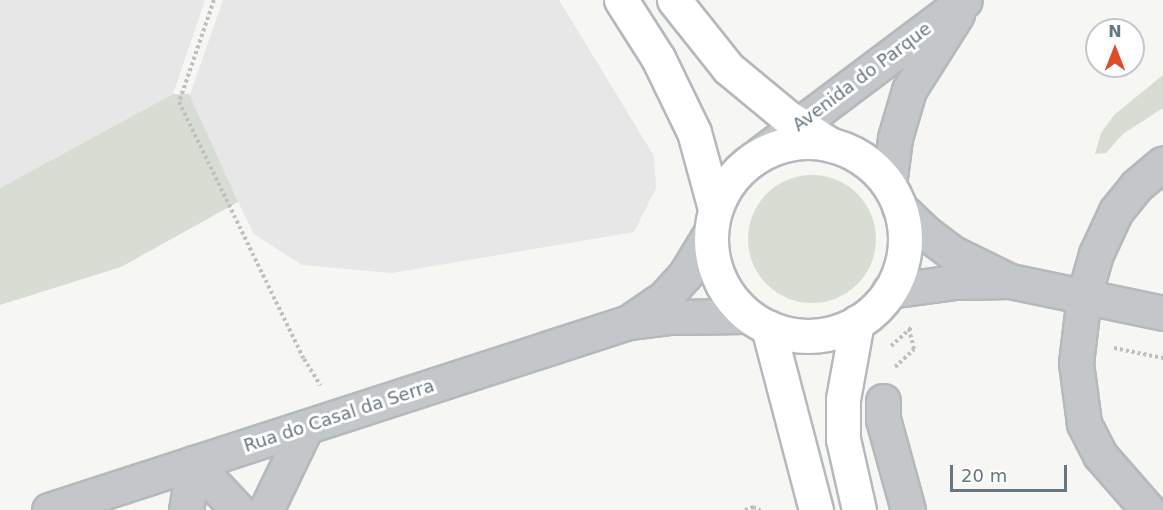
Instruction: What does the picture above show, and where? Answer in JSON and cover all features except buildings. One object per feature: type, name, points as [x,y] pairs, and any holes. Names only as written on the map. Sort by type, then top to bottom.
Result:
[{"type":"street","points":[[621,0],[658,58],[694,132],[713,220],[712,256],[719,278],[758,322],[816,510]]},
{"type":"street","points":[[674,0],[728,68],[799,124],[831,145],[853,153],[926,233],[953,253],[1010,281]]},
{"type":"street","name":"Avenida do Parque","points":[[760,154],[966,0]]},
{"type":"street","name":"Avenida do Parque","points":[[894,196],[895,138],[909,90],[966,0]]},
{"type":"street","points":[[713,220],[741,168],[760,154],[791,144],[831,145]]},
{"type":"street","points":[[1148,510],[1100,455],[1084,423],[1077,342],[1084,296],[1096,254],[1116,211],[1136,186],[1163,163]]},
{"type":"street","points":[[758,322],[815,335],[857,322],[889,291],[904,250],[894,196]]},
{"type":"street","name":"Rua do Casal da Serra","points":[[629,322],[665,297],[685,274],[713,220]]},
{"type":"street","points":[[889,291],[955,282],[1010,281],[1163,313]]},
{"type":"street","name":"Rua do Casal da Serra","points":[[49,510],[629,322],[667,317],[758,322]]},
{"type":"street","points":[[857,322],[843,399],[843,439],[859,510]]},
{"type":"street","points":[[883,400],[883,419],[908,510]]},
{"type":"street","points":[[266,510],[306,427]]},
{"type":"street","points":[[186,510],[194,463]]},
{"type":"street","points":[[194,463],[238,510]]},
{"type":"path","points":[[214,0],[179,102],[304,359]]},
{"type":"path","points":[[882,354],[916,324]]},
{"type":"path","points":[[883,400],[892,370],[914,349],[909,328]]},
{"type":"path","points":[[1077,342],[1163,358]]},
{"type":"path","points":[[745,510],[753,507],[760,510]]},
{"type":"shaded area","points":[[0,0],[205,0],[173,94],[0,188]]},
{"type":"shaded area","points":[[223,0],[559,0],[654,156],[656,188],[634,232],[392,273],[302,265],[254,234],[188,100]]},
{"type":"shaded area","points":[[1163,75],[1163,108],[1123,134],[1106,153],[1095,154],[1101,133],[1114,115]]},
{"type":"shaded area","points":[[173,94],[189,94],[238,202],[121,267],[0,305],[0,188]]},
{"type":"shaded area","points":[[812,175],[836,180],[857,194],[871,215],[876,239],[871,263],[857,284],[836,298],[812,303],[788,298],[767,284],[753,263],[748,239],[753,215],[767,194],[788,180]]}]
